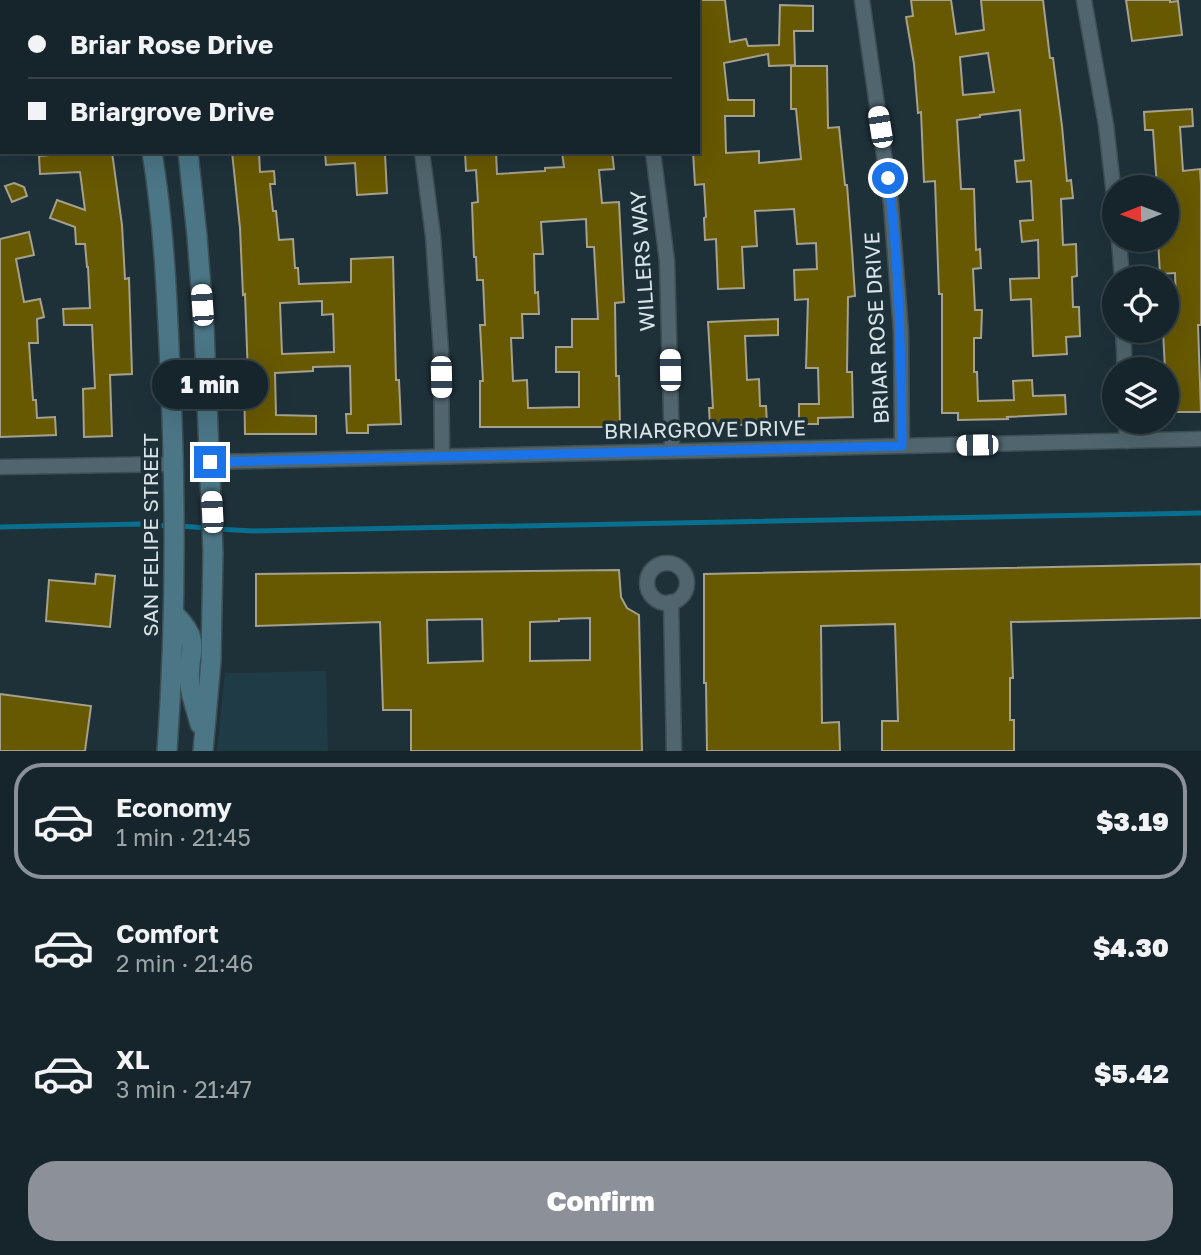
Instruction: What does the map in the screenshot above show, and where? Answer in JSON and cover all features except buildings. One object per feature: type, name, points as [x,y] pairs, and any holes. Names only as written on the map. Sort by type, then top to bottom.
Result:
[{"type":"main road","name":"SAN FELIPE STREET","points":[[152,154],[166,277],[174,486],[175,615],[167,751]]},
{"type":"main road","points":[[188,154],[197,236],[213,552],[211,661],[203,745]]},
{"type":"main road","points":[[175,615],[186,625],[192,639],[190,684],[203,745]]},
{"type":"street","name":"BRIAR ROSE DRIVE","points":[[862,0],[891,204],[901,332],[902,446]]},
{"type":"street","points":[[1084,0],[1106,125],[1112,175]]},
{"type":"street","points":[[422,154],[434,248],[441,351],[442,456]]},
{"type":"street","name":"WILLERS WAY","points":[[653,154],[667,261],[672,451]]},
{"type":"street","points":[[1127,434],[1127,442]]},
{"type":"street","name":"BRIARGROVE DRIVE","points":[[210,462],[1201,439]]},
{"type":"street","points":[[0,467],[173,464]]},
{"type":"street","points":[[671,603],[674,751]]},
{"type":"shaded area","points":[[326,671],[328,751],[217,751],[225,673]]},
{"type":"waterway","points":[[217,529],[253,531],[1201,513]]},
{"type":"waterway","points":[[0,527],[140,524],[169,526]]},
{"type":"waterway","points":[[179,526],[208,528]]},
{"type":"route","points":[[210,462],[902,446],[901,332],[888,178]]}]
